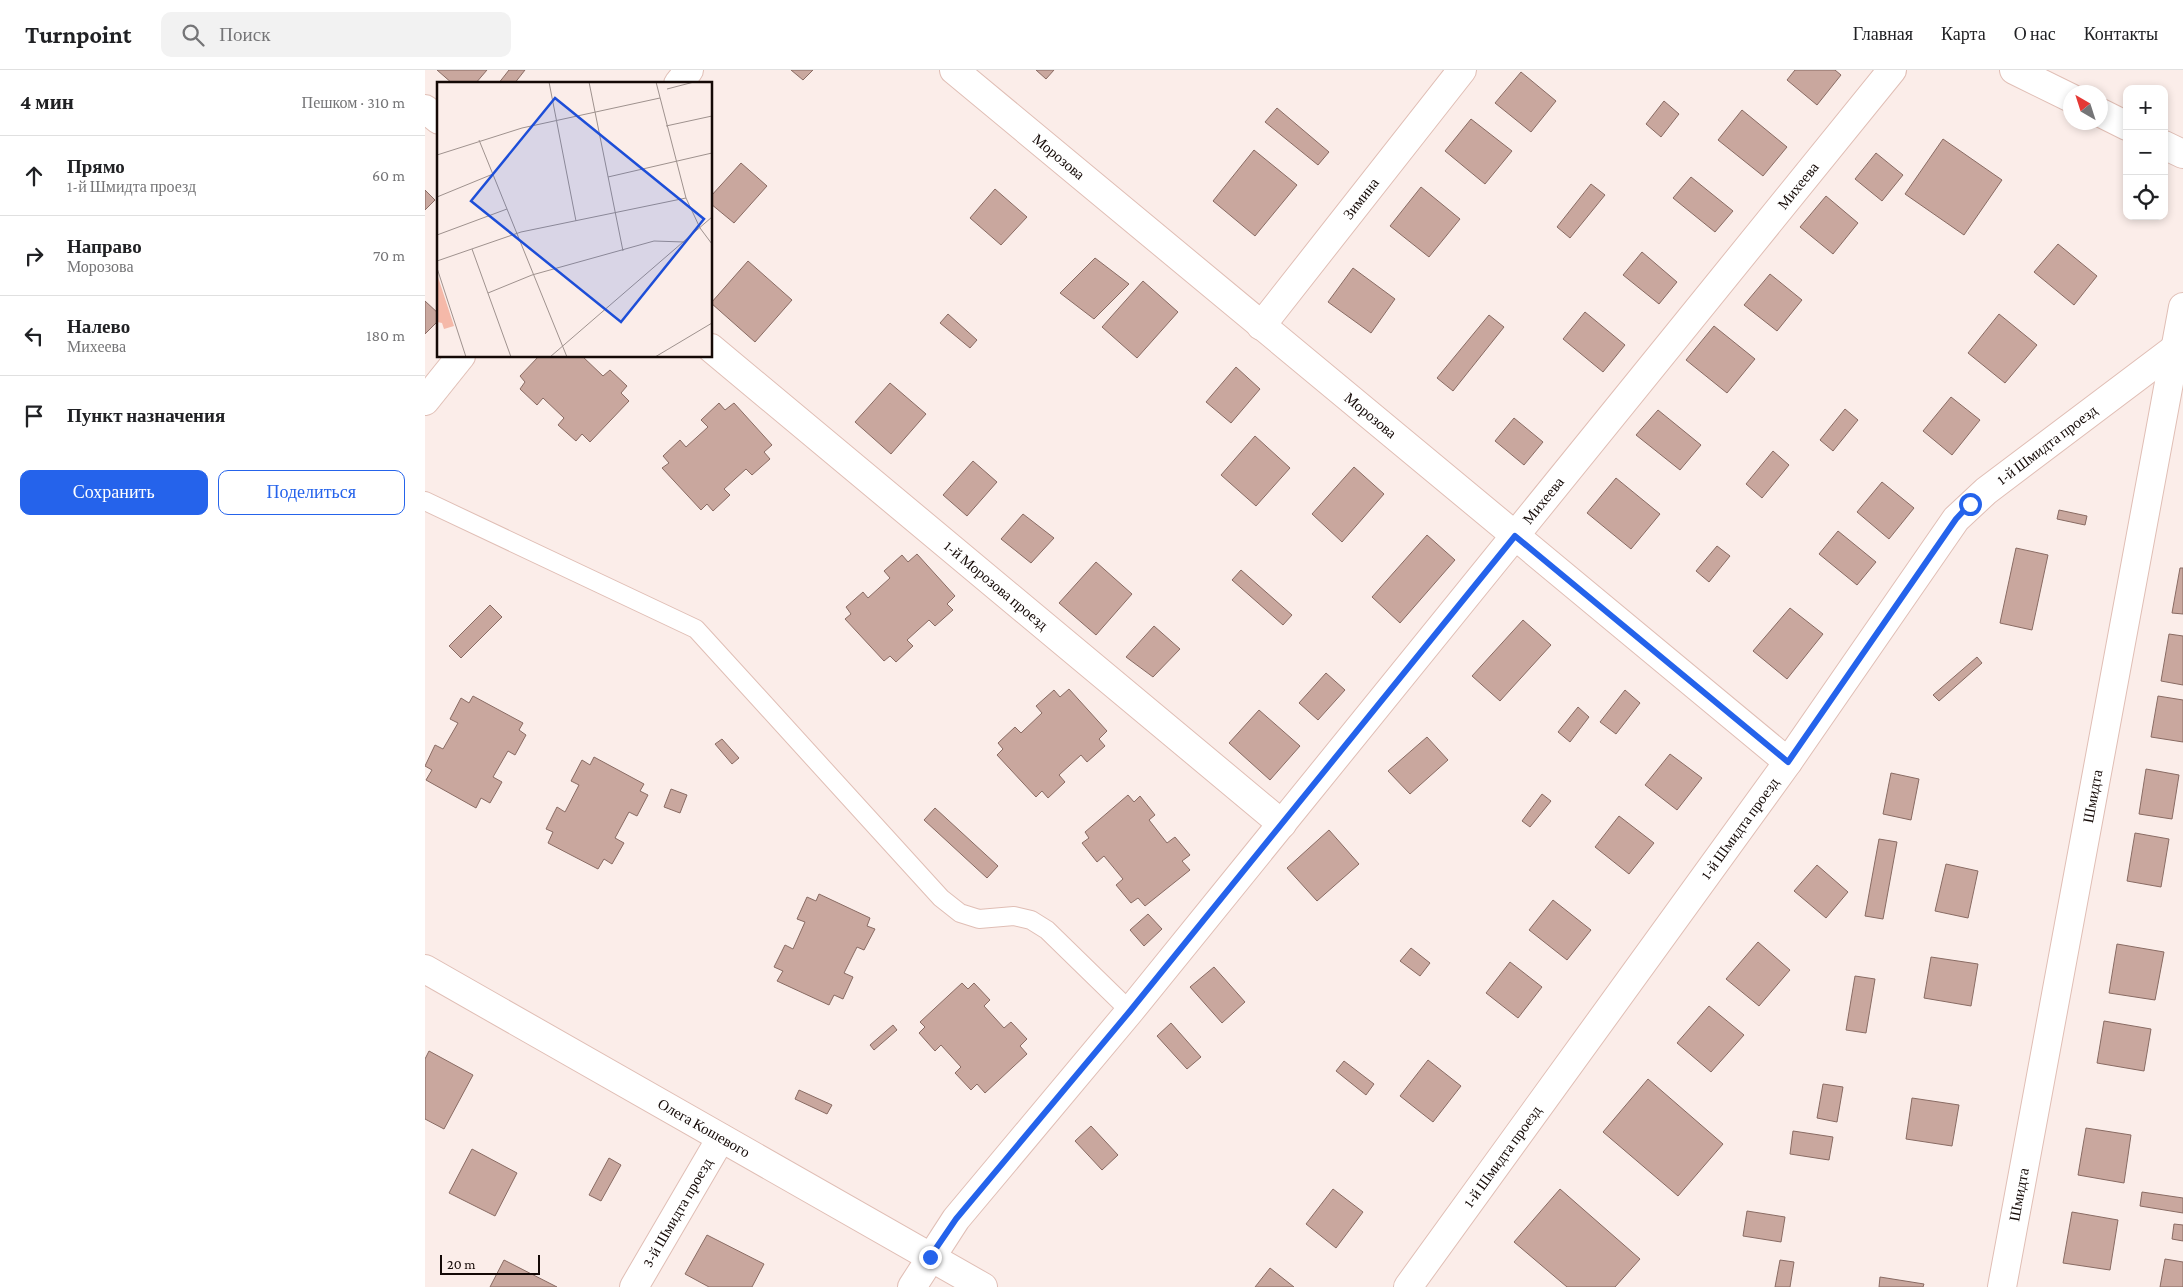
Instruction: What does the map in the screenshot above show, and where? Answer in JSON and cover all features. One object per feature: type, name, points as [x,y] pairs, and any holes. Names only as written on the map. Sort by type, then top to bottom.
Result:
[{"type":"street","points":[[680,82],[689,70]]},
{"type":"street","name":"Морозова","points":[[954,70],[1788,762]]},
{"type":"street","name":"Зимина","points":[[1261,326],[1462,70]]},
{"type":"street","name":"Михеева","points":[[930,1257],[956,1219],[1130,1011],[1892,70]]},
{"type":"street","points":[[2014,70],[2063,94]]},
{"type":"street","points":[[425,109],[437,118]]},
{"type":"street","points":[[2108,116],[2123,124]]},
{"type":"street","points":[[2168,147],[2183,154]]},
{"type":"street","name":"Шмидта","points":[[2002,1287],[2183,307]]},
{"type":"street","name":"1-й Шмидта проезд","points":[[1408,1287],[1788,762],[1956,519],[1986,491],[2177,347]]},
{"type":"street","name":"1-й Морозова проезд","points":[[713,350],[1282,824]]},
{"type":"street","points":[[425,401],[459,358]]},
{"type":"street","name":"Олега Кошевого","points":[[425,970],[983,1287]]},
{"type":"street","name":"3-й Шмидта проезд","points":[[634,1287],[721,1138]]},
{"type":"street","points":[[912,1287],[930,1257]]},
{"type":"lane","points":[[425,501],[696,629],[941,898],[960,913],[979,919],[1013,916],[1031,920],[1047,930],[1130,1011]]},
{"type":"building","points":[[437,70],[487,70],[477,82],[451,82]]},
{"type":"building","points":[[509,70],[525,70],[516,82],[500,82]]},
{"type":"building","points":[[791,70],[813,70],[803,80]]},
{"type":"building","points":[[1036,70],[1054,70],[1046,79]]},
{"type":"building","points":[[1795,70],[1835,70],[1841,75],[1817,105],[1787,80]]},
{"type":"building","points":[[1521,72],[1556,101],[1531,132],[1495,103]]},
{"type":"building","points":[[1664,101],[1679,114],[1661,137],[1646,124]]},
{"type":"building","points":[[1277,108],[1329,152],[1318,165],[1265,122]]},
{"type":"building","points":[[1742,110],[1787,147],[1763,176],[1718,140]]},
{"type":"building","points":[[1471,119],[1512,151],[1485,184],[1445,151]]},
{"type":"building","points":[[1943,139],[2002,180],[1964,235],[1905,194]]},
{"type":"building","points":[[1254,150],[1297,185],[1255,236],[1213,201]]},
{"type":"building","points":[[1876,153],[1903,175],[1882,201],[1855,179]]},
{"type":"building","points":[[741,163],[767,186],[734,223],[713,206],[713,194]]},
{"type":"building","points":[[1691,177],[1733,211],[1715,232],[1673,198]]},
{"type":"building","points":[[1591,184],[1605,195],[1570,238],[1557,227]]},
{"type":"building","points":[[1421,187],[1460,219],[1429,257],[1390,226]]},
{"type":"building","points":[[995,189],[1027,217],[1001,245],[970,218]]},
{"type":"building","points":[[425,190],[435,200],[425,210]]},
{"type":"building","points":[[1826,196],[1858,223],[1833,254],[1800,227]]},
{"type":"building","points":[[2058,244],[2097,276],[2074,305],[2034,272]]},
{"type":"building","points":[[1642,252],[1677,282],[1659,304],[1623,275]]},
{"type":"building","points":[[1095,258],[1129,284],[1094,319],[1060,293]]},
{"type":"building","points":[[748,261],[792,300],[755,342],[713,305],[713,301]]},
{"type":"building","points":[[1353,268],[1395,299],[1371,333],[1328,302]]},
{"type":"building","points":[[1770,274],[1802,300],[1777,331],[1744,305]]},
{"type":"building","points":[[1143,281],[1178,312],[1137,358],[1102,327]]},
{"type":"building","points":[[425,301],[437,312],[437,322],[425,334]]},
{"type":"building","points":[[1585,312],[1625,345],[1603,372],[1563,339]]},
{"type":"building","points":[[948,314],[977,340],[970,348],[940,323]]},
{"type":"building","points":[[1999,314],[2037,345],[2005,383],[1968,353]]},
{"type":"building","points":[[1489,315],[1504,327],[1453,391],[1437,378]]},
{"type":"building","points":[[1714,326],[1755,359],[1727,393],[1686,360]]},
{"type":"building","points":[[537,358],[584,358],[603,376],[610,370],[627,386],[621,393],[629,401],[590,442],[582,434],[576,441],[558,425],[564,418],[543,398],[537,405],[520,389],[525,382],[520,376]]},
{"type":"building","points":[[1236,367],[1260,389],[1231,423],[1206,402]]},
{"type":"building","points":[[890,383],[926,414],[891,454],[855,422]]},
{"type":"building","points":[[1951,397],[1980,420],[1952,455],[1923,431]]},
{"type":"building","points":[[719,403],[725,410],[734,403],[772,445],[764,452],[770,459],[752,475],[746,469],[724,489],[730,495],[713,511],[707,504],[701,510],[662,468],[669,463],[663,456],[680,440],[686,447],[708,427],[701,420]]},
{"type":"building","points":[[1845,409],[1858,420],[1833,451],[1820,440]]},
{"type":"building","points":[[1658,410],[1701,445],[1680,470],[1636,435]]},
{"type":"building","points":[[1514,418],[1543,442],[1524,465],[1495,441]]},
{"type":"building","points":[[1255,436],[1290,468],[1256,506],[1221,475]]},
{"type":"building","points":[[1773,451],[1789,465],[1762,498],[1746,484]]},
{"type":"building","points":[[973,461],[997,482],[967,516],[943,495]]},
{"type":"building","points":[[1354,467],[1384,494],[1342,542],[1312,514]]},
{"type":"building","points":[[1616,478],[1660,514],[1631,549],[1587,513]]},
{"type":"building","points":[[1882,482],[1914,508],[1889,539],[1857,512]]},
{"type":"building","points":[[2059,510],[2087,516],[2085,525],[2057,519]]},
{"type":"building","points":[[1023,514],[1054,538],[1031,563],[1001,539]]},
{"type":"building","points":[[1838,531],[1876,562],[1857,585],[1819,554]]},
{"type":"building","points":[[1427,535],[1455,560],[1400,623],[1372,597]]},
{"type":"building","points":[[1717,546],[1730,556],[1709,582],[1696,571]]},
{"type":"building","points":[[2016,548],[2048,555],[2032,630],[2000,623]]},
{"type":"building","points":[[917,554],[955,596],[947,604],[953,610],[935,626],[929,620],[907,640],[913,646],[896,662],[890,656],[884,661],[845,619],[851,614],[846,607],[863,592],[868,598],[890,578],[884,571],[902,555],[908,562]]},
{"type":"building","points":[[1096,562],[1132,594],[1096,635],[1059,603]]},
{"type":"building","points":[[2180,568],[2183,568],[2183,614],[2172,613]]},
{"type":"building","points":[[1241,570],[1292,615],[1283,625],[1232,580]]},
{"type":"building","points":[[490,605],[502,617],[461,658],[449,646]]},
{"type":"building","points":[[1790,608],[1823,634],[1787,679],[1753,651]]},
{"type":"building","points":[[1523,620],[1551,645],[1500,701],[1472,676]]},
{"type":"building","points":[[1154,626],[1180,649],[1153,677],[1126,657]]},
{"type":"building","points":[[2169,634],[2183,636],[2183,685],[2161,681]]},
{"type":"building","points":[[1977,657],[1982,663],[1939,701],[1933,695]]},
{"type":"building","points":[[1326,673],[1345,690],[1318,720],[1299,703]]},
{"type":"building","points":[[1069,689],[1107,731],[1099,739],[1105,746],[1087,762],[1081,755],[1059,775],[1065,782],[1048,798],[1042,791],[1036,797],[997,755],[1003,749],[998,743],[1015,727],[1021,733],[1042,713],[1036,706],[1054,690],[1060,697]]},
{"type":"building","points":[[1625,690],[1640,703],[1616,734],[1600,722]]},
{"type":"building","points":[[473,696],[523,723],[519,730],[526,735],[515,755],[508,751],[493,777],[502,782],[490,803],[481,798],[476,808],[426,780],[432,770],[425,766],[435,745],[443,749],[458,723],[450,719],[461,698],[469,703]]},
{"type":"building","points":[[2158,696],[2183,700],[2183,742],[2151,737]]},
{"type":"building","points":[[1578,707],[1589,717],[1570,742],[1558,732]]},
{"type":"building","points":[[1259,710],[1300,746],[1270,780],[1229,743]]},
{"type":"building","points":[[1427,737],[1448,760],[1410,794],[1388,771]]},
{"type":"building","points":[[722,739],[739,758],[732,764],[715,744]]},
{"type":"building","points":[[1670,754],[1702,778],[1677,810],[1645,785]]},
{"type":"building","points":[[594,757],[644,784],[640,791],[648,795],[637,816],[629,812],[615,838],[624,843],[612,864],[604,859],[598,869],[548,843],[553,832],[546,829],[557,807],[565,812],[579,785],[571,781],[582,760],[590,765]]},
{"type":"building","points":[[2146,769],[2179,775],[2172,819],[2139,814]]},
{"type":"building","points":[[1891,773],[1919,779],[1911,820],[1883,814]]},
{"type":"building","points":[[671,789],[687,795],[680,813],[664,807]]},
{"type":"building","points":[[1542,794],[1551,801],[1530,827],[1522,821]]},
{"type":"building","points":[[1128,795],[1134,802],[1140,796],[1155,815],[1149,820],[1167,843],[1175,837],[1190,855],[1182,861],[1190,870],[1145,906],[1138,898],[1131,903],[1116,885],[1123,879],[1104,856],[1097,862],[1082,843],[1089,838],[1085,832]]},
{"type":"building","points":[[935,808],[998,866],[987,878],[924,820]]},
{"type":"building","points":[[1619,816],[1654,843],[1629,874],[1595,847]]},
{"type":"building","points":[[1329,830],[1359,864],[1317,901],[1287,868]]},
{"type":"building","points":[[2135,833],[2169,839],[2161,887],[2127,881]]},
{"type":"building","points":[[1879,839],[1897,842],[1883,919],[1865,916]]},
{"type":"building","points":[[1946,864],[1978,871],[1968,918],[1935,911]]},
{"type":"building","points":[[1817,865],[1848,892],[1826,918],[1794,891]]},
{"type":"building","points":[[819,894],[870,918],[867,926],[875,929],[864,950],[857,947],[844,973],[853,977],[843,999],[834,995],[829,1005],[777,981],[783,971],[774,967],[785,945],[793,949],[805,922],[797,919],[807,897],[816,901]]},
{"type":"building","points":[[1553,900],[1591,930],[1567,960],[1529,930]]},
{"type":"building","points":[[1148,914],[1162,929],[1144,946],[1130,930]]},
{"type":"building","points":[[1758,942],[1790,970],[1759,1006],[1726,979]]},
{"type":"building","points":[[2117,944],[2164,952],[2155,1000],[2109,993]]},
{"type":"building","points":[[1411,948],[1430,963],[1420,976],[1400,961]]},
{"type":"building","points":[[1931,957],[1978,964],[1971,1006],[1924,998]]},
{"type":"building","points":[[1510,962],[1542,987],[1518,1018],[1486,993]]},
{"type":"building","points":[[1214,967],[1245,1002],[1222,1023],[1190,987]]},
{"type":"building","points":[[1855,976],[1875,979],[1866,1033],[1846,1030]]},
{"type":"building","points":[[962,983],[968,989],[974,983],[990,1000],[984,1006],[1004,1028],[1011,1022],[1027,1039],[1020,1046],[1027,1054],[985,1093],[977,1084],[971,1090],[955,1073],[961,1067],[941,1045],[935,1051],[919,1033],[925,1027],[920,1022]]},
{"type":"building","points":[[1709,1006],[1744,1035],[1711,1072],[1677,1043]]},
{"type":"building","points":[[2104,1021],[2151,1029],[2144,1071],[2097,1063]]},
{"type":"building","points":[[1171,1023],[1201,1057],[1187,1069],[1157,1036]]},
{"type":"building","points":[[893,1025],[897,1030],[874,1050],[870,1045]]},
{"type":"building","points":[[429,1051],[473,1075],[444,1129],[425,1119],[425,1059]]},
{"type":"building","points":[[1428,1060],[1461,1086],[1433,1122],[1400,1096]]},
{"type":"building","points":[[1344,1061],[1374,1084],[1366,1095],[1336,1071]]},
{"type":"building","points":[[1648,1079],[1723,1144],[1678,1196],[1603,1132]]},
{"type":"building","points":[[1823,1084],[1843,1087],[1837,1122],[1817,1118]]},
{"type":"building","points":[[799,1090],[832,1105],[827,1114],[795,1099]]},
{"type":"building","points":[[1912,1098],[1959,1105],[1952,1146],[1906,1139]]},
{"type":"building","points":[[1091,1126],[1118,1155],[1102,1170],[1075,1141]]},
{"type":"building","points":[[2086,1128],[2131,1135],[2124,1183],[2078,1175]]},
{"type":"building","points":[[1793,1131],[1833,1137],[1829,1160],[1790,1154]]},
{"type":"building","points":[[472,1149],[517,1173],[495,1216],[449,1193]]},
{"type":"building","points":[[609,1158],[621,1165],[601,1201],[589,1195]]},
{"type":"building","points":[[1333,1189],[1363,1212],[1336,1248],[1306,1224]]},
{"type":"building","points":[[1560,1189],[1640,1259],[1615,1287],[1567,1287],[1514,1242]]},
{"type":"building","points":[[2142,1192],[2183,1198],[2183,1213],[2140,1206]]},
{"type":"building","points":[[1747,1211],[1785,1217],[1781,1242],[1743,1236]]},
{"type":"building","points":[[2072,1212],[2118,1220],[2110,1270],[2063,1263]]},
{"type":"building","points":[[2174,1224],[2183,1225],[2183,1241],[2172,1239]]},
{"type":"building","points":[[707,1235],[764,1264],[752,1287],[709,1287],[685,1274]]},
{"type":"building","points":[[2165,1259],[2183,1262],[2183,1287],[2160,1287]]},
{"type":"building","points":[[504,1260],[557,1287],[490,1287]]},
{"type":"building","points":[[1780,1260],[1794,1262],[1790,1287],[1775,1287]]},
{"type":"building","points":[[1270,1268],[1294,1287],[1255,1287]]},
{"type":"building","points":[[1880,1277],[1924,1284],[1923,1287],[1879,1287]]},
{"type":"route","points":[[930,1257],[956,1219],[1130,1011],[1515,536],[1788,762],[1956,519],[1970,504]]}]
